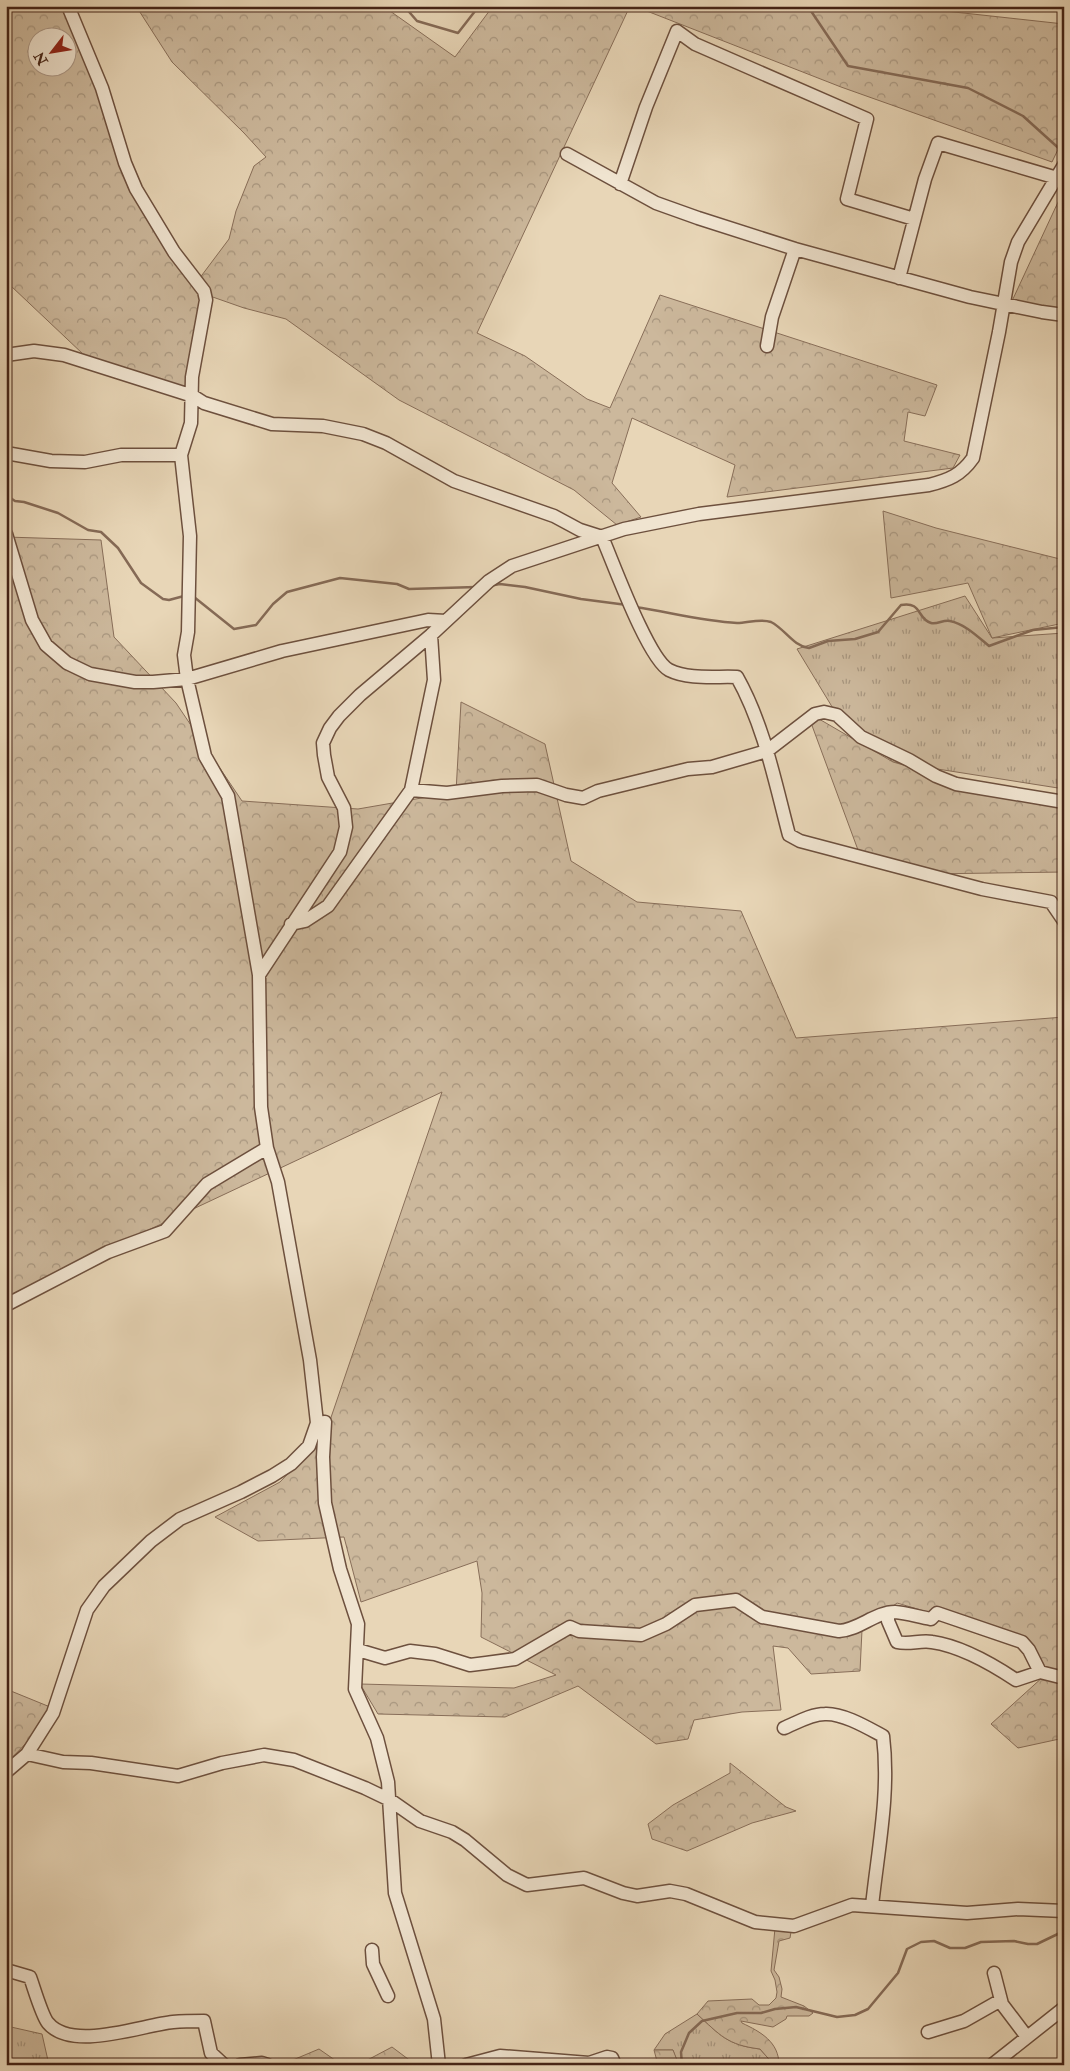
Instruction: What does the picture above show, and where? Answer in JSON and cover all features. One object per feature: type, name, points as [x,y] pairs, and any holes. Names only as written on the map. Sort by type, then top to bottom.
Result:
[{"type":"street","points":[[6,1772],[27,1754],[54,1713],[87,1610],[104,1586],[151,1542],[180,1519],[241,1492],[291,1464],[309,1446],[317,1423],[310,1360],[278,1182],[267,1148],[261,1107],[259,975],[228,796],[205,756],[187,679],[184,655],[188,632],[190,536],[181,456],[191,424],[194,362],[206,300],[204,292],[174,252],[136,189],[125,163],[102,88],[68,6]]},
{"type":"street","points":[[620,184],[643,113],[678,31],[695,44],[867,119],[847,199],[914,219]]},
{"type":"street","points":[[259,975],[340,852],[346,827],[344,808],[328,777],[324,755],[323,742],[330,728],[360,695],[432,635],[499,574],[512,566],[624,528],[699,514],[929,485],[956,476],[966,468],[973,458],[999,332],[1011,262],[1018,242],[1061,171],[938,143],[925,178],[899,278]]},
{"type":"street","points":[[567,154],[656,203],[698,218],[795,249],[970,298],[1064,315]]},
{"type":"street","points":[[767,346],[772,317],[795,249]]},
{"type":"street","points":[[6,355],[34,350],[64,356],[192,396],[204,403],[272,424],[323,426],[363,434],[386,443],[454,481],[554,516],[580,530],[602,537],[644,633],[658,658],[667,668],[682,675],[737,677],[746,693],[766,751],[789,835],[800,841],[982,890],[1051,902],[1064,921]]},
{"type":"street","points":[[6,453],[51,461],[85,462],[121,455],[181,456]]},
{"type":"street","points":[[6,534],[32,620],[46,645],[68,663],[90,674],[135,682],[187,679],[282,651],[428,620],[446,621]]},
{"type":"street","points":[[291,924],[305,921],[328,906],[411,790],[434,680],[432,635]]},
{"type":"street","points":[[411,790],[447,794],[502,786],[537,785],[566,795],[583,798],[598,791],[688,769],[712,767],[766,751],[815,714],[824,712],[837,715],[861,737],[909,760],[936,776],[956,784],[1064,802]]},
{"type":"street","points":[[6,1305],[108,1252],[165,1231],[207,1184],[267,1148]]},
{"type":"street","points":[[317,1423],[325,1422],[325,1503],[340,1569],[358,1624],[355,1689],[377,1738],[390,1800],[392,1876],[395,1893],[434,2019],[439,2065]]},
{"type":"street","points":[[358,1650],[385,1658],[410,1651],[435,1654],[470,1665],[486,1663],[515,1659],[570,1627],[587,1632],[641,1635],[666,1624],[695,1605],[736,1600],[762,1617],[839,1631],[849,1630],[895,1612],[930,1619],[937,1613],[1016,1638],[1029,1650],[1040,1672]]},
{"type":"street","points":[[888,1614],[888,1621],[897,1642],[905,1644],[923,1641],[934,1642],[953,1648],[1016,1680],[1040,1672],[1064,1678]]},
{"type":"street","points":[[784,1728],[815,1715],[826,1714],[860,1724],[884,1736],[885,1802],[872,1906]]},
{"type":"street","points":[[27,1754],[63,1762],[90,1763],[178,1776],[222,1763],[264,1756],[294,1760],[365,1788],[390,1800],[420,1821],[452,1832],[466,1840],[507,1875],[527,1885],[584,1878],[623,1893],[637,1896],[670,1891],[686,1894],[755,1922],[794,1926],[852,1905],[967,1913],[1018,1909],[1064,1911]]},
{"type":"street","points":[[372,1950],[373,1964],[388,1996]]},
{"type":"street","points":[[6,1970],[30,1977],[47,2022],[56,2030],[74,2036],[91,2036],[171,2022],[204,2021],[211,2054],[224,2065]]},
{"type":"street","points":[[994,1973],[1001,2000],[1007,2012],[1026,2037]]},
{"type":"street","points":[[928,2032],[964,2021],[1001,2000]]},
{"type":"street","points":[[992,2065],[1064,2008]]},
{"type":"street","points":[[466,2065],[500,2056],[589,2063],[607,2056],[612,2058],[615,2065]]},
{"type":"street","points":[[240,2065],[262,2063],[268,2065]]},
{"type":"green space","points":[[6,6],[64,6],[73,28],[28,28],[28,78],[78,78],[78,42],[136,189],[204,291],[193,396],[84,355],[11,286],[6,284]]},
{"type":"green space","points":[[136,6],[383,6],[455,57],[493,6],[630,6],[477,333],[525,356],[587,399],[610,408],[660,295],[937,385],[925,416],[908,412],[904,441],[960,455],[953,468],[727,497],[735,465],[632,418],[612,483],[641,517],[617,525],[574,490],[399,400],[286,319],[244,308],[207,295],[199,279],[229,239],[236,211],[254,166],[266,157],[172,62]]},
{"type":"green space","points":[[634,6],[919,6],[945,11],[1064,24],[1064,137],[1052,162],[841,87]]},
{"type":"green space","points":[[1064,192],[1064,311],[1012,301],[1059,200]]},
{"type":"green space","points":[[883,511],[936,528],[1064,560],[1064,623],[992,638],[968,583],[891,598]]},
{"type":"green space","points":[[6,537],[101,540],[114,637],[176,703],[242,801],[358,809],[456,792],[461,702],[545,744],[571,861],[637,902],[741,911],[796,1038],[1064,1017],[1064,1738],[1018,1748],[991,1724],[1044,1676],[1016,1638],[897,1603],[862,1630],[860,1671],[811,1674],[788,1648],[773,1646],[781,1710],[742,1712],[694,1720],[688,1739],[656,1744],[578,1686],[505,1717],[378,1714],[360,1684],[514,1688],[556,1675],[481,1637],[482,1593],[477,1561],[361,1602],[344,1537],[258,1541],[215,1517],[280,1482],[325,1435],[442,1092],[6,1297]]},
{"type":"green space","points":[[965,596],[992,638],[1064,633],[1064,784],[1058,788],[893,762],[834,710],[797,649]]},
{"type":"green space","points":[[807,712],[893,762],[990,790],[1050,799],[1064,792],[1064,872],[926,874],[858,850]]},
{"type":"green space","points":[[6,1689],[55,1709],[6,1764]]},
{"type":"green space","points":[[730,1763],[786,1807],[796,1811],[752,1823],[687,1851],[652,1839],[648,1824],[673,1805],[730,1773]]},
{"type":"green space","points":[[775,1928],[791,1932],[790,1938],[779,1941],[774,1970],[779,1977],[782,1989],[781,1997],[804,2006],[813,2013],[809,2016],[787,2016],[786,2019],[773,2027],[741,2021],[768,2039],[776,2050],[779,2065],[774,2065],[760,2049],[739,2045],[725,2038],[697,2014],[708,2001],[752,1999],[759,2005],[769,2005],[776,1998],[775,1980],[771,1971]]},
{"type":"green space","points":[[697,2014],[718,2033],[732,2042],[760,2049],[774,2065],[678,2065],[673,2050],[654,2050],[665,2034]]},
{"type":"green space","points":[[11,2027],[42,2034],[49,2065],[7,2065],[6,2032]]},
{"type":"green space","points":[[392,2047],[416,2065],[358,2065]]},
{"type":"green space","points":[[319,2049],[342,2065],[281,2065]]},
{"type":"green space","points":[[654,2050],[673,2050],[679,2065],[658,2065]]},
{"type":"waterway","points":[[404,6],[417,21],[458,33],[479,6]]},
{"type":"waterway","points":[[762,6],[811,11],[848,66],[968,88],[1023,116],[1064,153]]},
{"type":"waterway","points":[[6,495],[15,501],[58,513],[88,530],[101,532],[118,548],[141,583],[163,599],[169,600],[184,596]]},
{"type":"waterway","points":[[194,597],[234,629],[256,625],[273,604],[287,592],[340,578],[397,584],[409,589],[476,587]]},
{"type":"waterway","points":[[489,586],[500,584],[525,587],[581,599],[627,605]]},
{"type":"waterway","points":[[635,607],[724,622],[767,621],[776,625],[798,644],[809,648],[828,641],[855,639],[878,632],[901,605],[908,604],[916,608],[927,621],[931,623],[948,621],[961,625],[989,646],[1033,630],[1064,627]]},
{"type":"waterway","points":[[682,2065],[681,2052],[689,2033],[702,2021],[737,2013],[761,2013],[775,2009],[796,2007],[837,2017],[855,2015],[868,2009],[898,1973],[907,1949],[921,1942],[934,1941],[950,1948],[965,1948],[981,1942],[1014,1941],[1037,1944],[1064,1931]]}]
